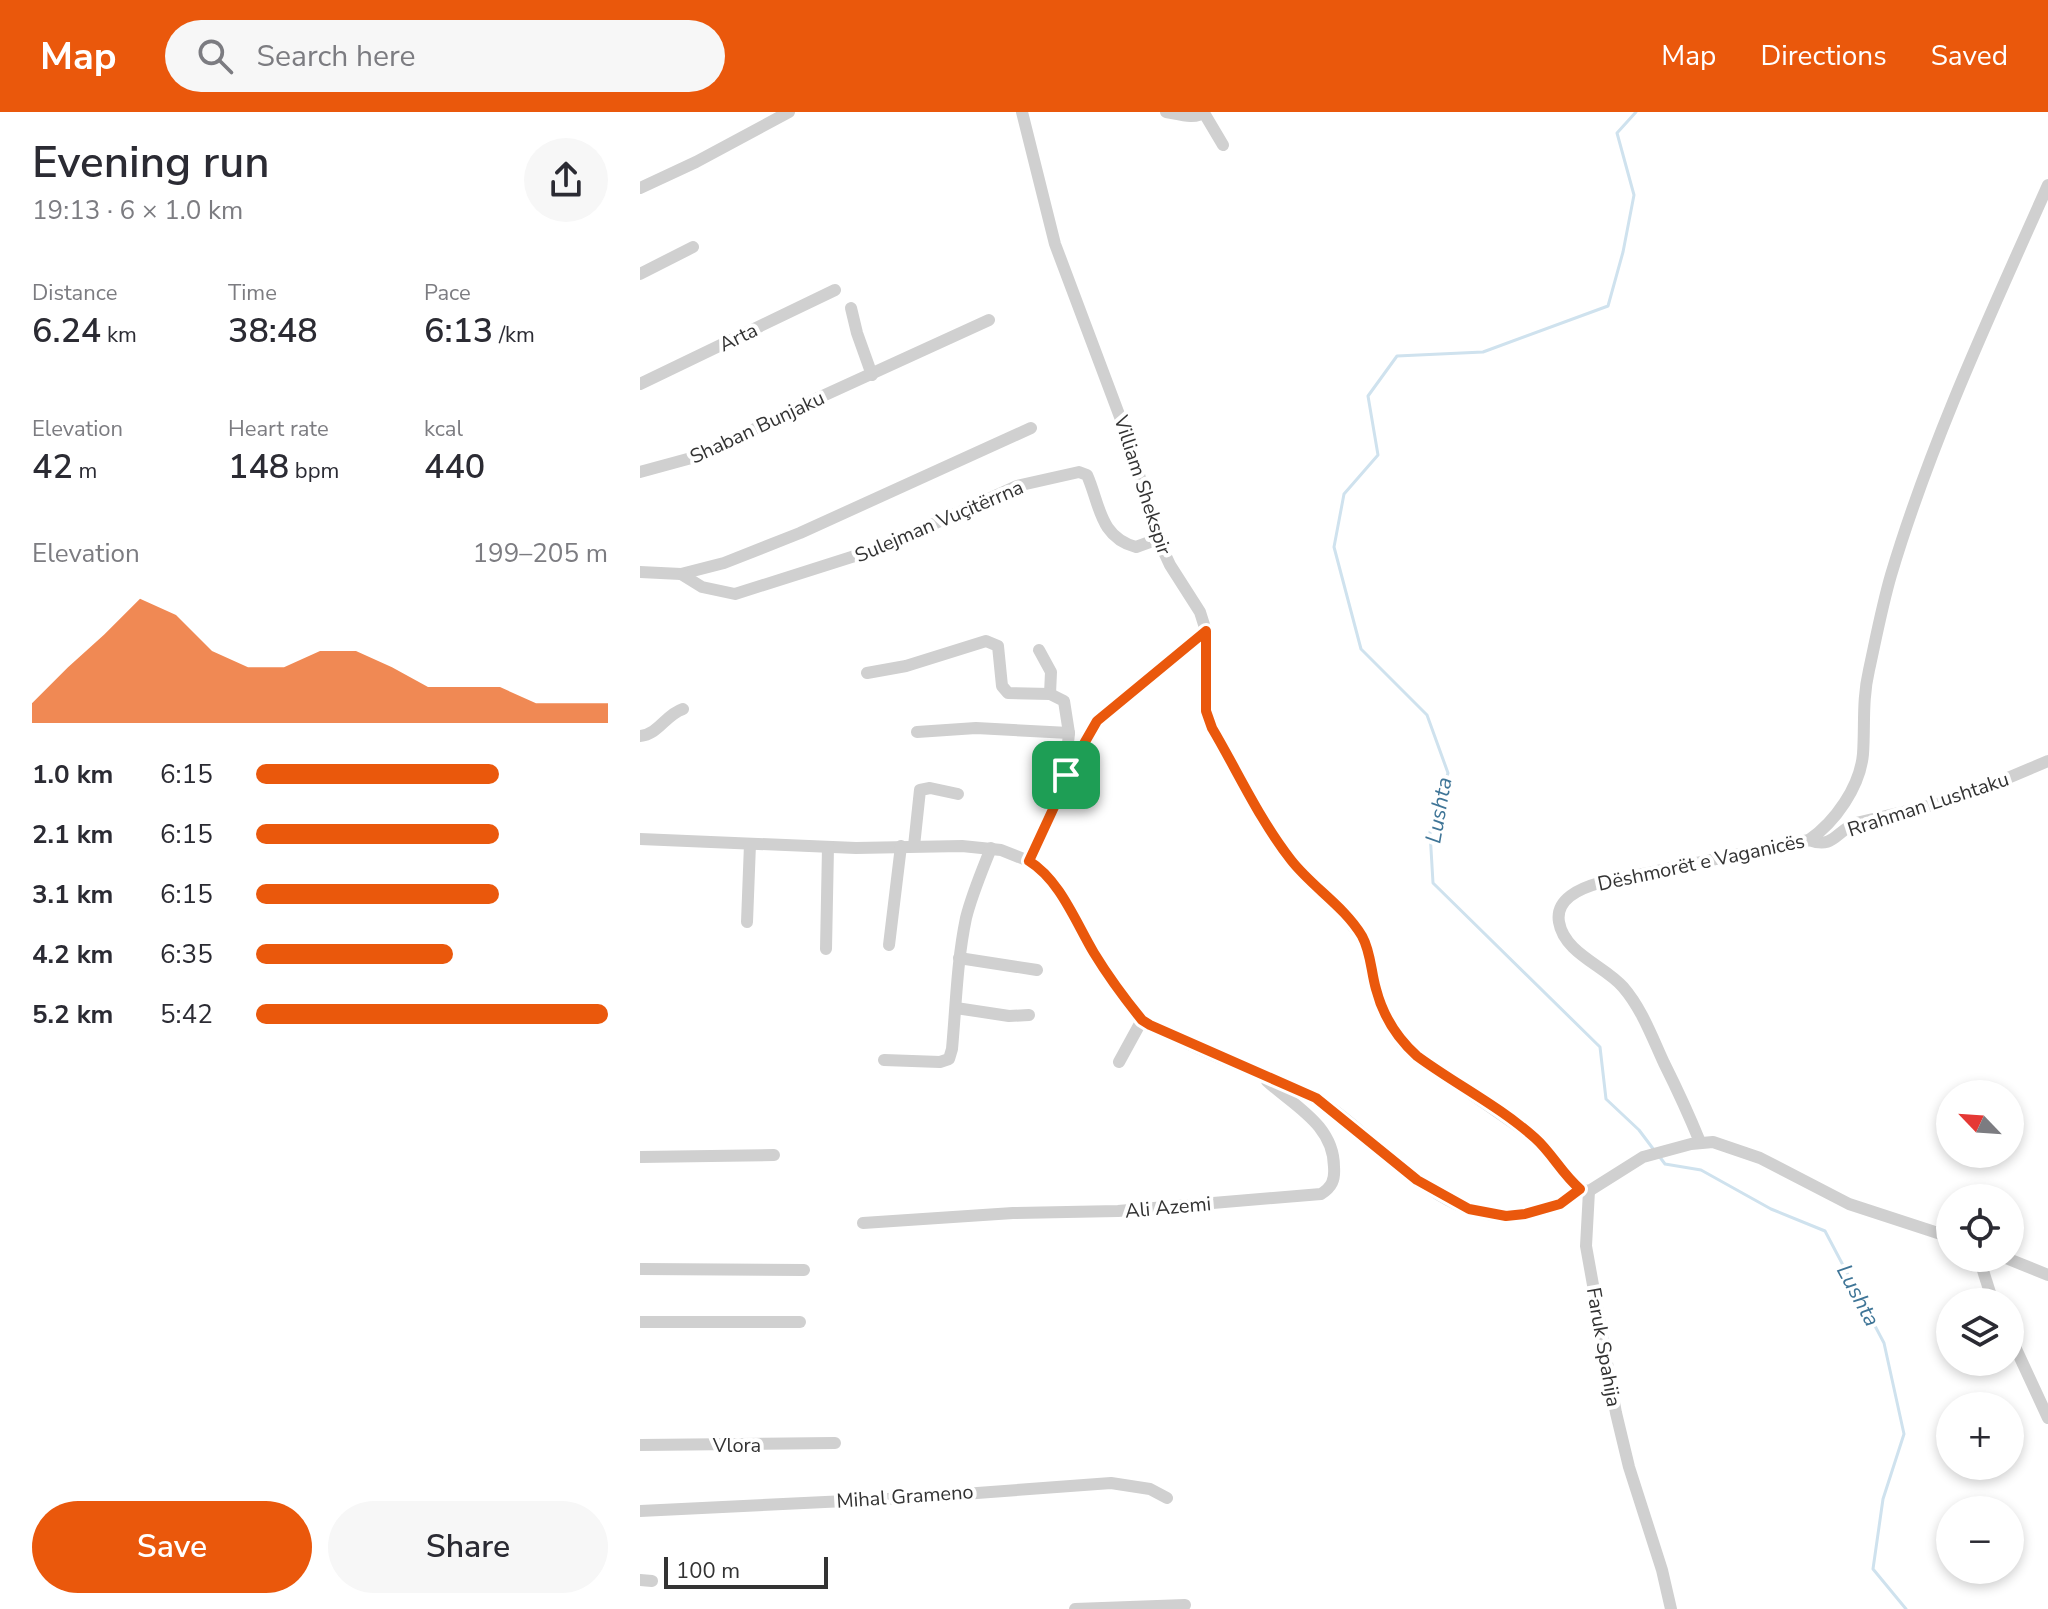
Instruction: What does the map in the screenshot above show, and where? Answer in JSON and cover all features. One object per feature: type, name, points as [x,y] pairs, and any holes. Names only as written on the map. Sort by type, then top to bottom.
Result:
[{"type":"street","points":[[640,188],[789,112]]},
{"type":"street","name":"Villiam Shekspir","points":[[1022,112],[1051,234],[1129,441],[1158,539],[1170,565],[1200,612],[1206,631],[1206,711],[1212,728],[1271,833],[1293,862],[1340,909],[1364,941],[1383,1011],[1397,1035],[1417,1056],[1535,1138],[1552,1155],[1565,1175],[1584,1190]]},
{"type":"street","points":[[1166,112],[1192,116],[1204,113],[1223,145]]},
{"type":"street","name":"Dëshmorët e Vaganicës","points":[[1701,1143],[1640,1012],[1620,983],[1565,937],[1559,926],[1562,906],[1575,892],[1599,883],[1809,840],[1835,815],[1854,786],[1863,756],[1864,696],[1892,573],[1949,412],[2048,185]]},
{"type":"street","points":[[640,274],[693,247]]},
{"type":"street","name":"Arta","points":[[640,384],[835,290]]},
{"type":"street","points":[[851,308],[872,375]]},
{"type":"street","name":"Shaban Bunjaku","points":[[640,472],[706,454],[792,410],[989,320]]},
{"type":"street","name":"Sulejman Vuçitërrna","points":[[640,572],[681,574],[724,563],[788,539],[1031,428]]},
{"type":"street","name":"Sulejman Vuçitërrna","points":[[681,574],[702,587],[735,594],[883,547],[1017,486],[1079,472],[1087,475],[1102,519],[1112,535],[1136,547],[1158,539]]},
{"type":"street","points":[[1066,775],[1071,771],[1087,735],[1102,715],[1206,631]]},
{"type":"street","points":[[867,673],[906,666],[986,641],[998,646],[1002,686],[1008,693],[1050,694],[1064,701],[1069,733],[1066,775],[1029,861]]},
{"type":"street","points":[[1039,650],[1051,672],[1050,694]]},
{"type":"street","points":[[640,736],[651,734],[669,716],[683,709]]},
{"type":"street","points":[[917,732],[976,728],[1069,733]]},
{"type":"street","name":"Rrahman Lushtaku","points":[[1809,840],[1823,844],[1856,823],[1958,799],[2048,761]]},
{"type":"street","points":[[889,945],[920,790],[930,788],[958,794]]},
{"type":"street","points":[[640,839],[828,847],[991,848],[1029,861],[1058,891],[1107,973],[1142,1020],[1197,1048],[1316,1098],[1417,1180],[1469,1209],[1496,1215],[1525,1214],[1560,1204],[1643,1157],[1701,1143],[1760,1158],[1849,1204],[1936,1232]]},
{"type":"street","points":[[747,922],[750,844]]},
{"type":"street","points":[[826,949],[828,847]]},
{"type":"street","points":[[884,1060],[940,1062],[949,1059],[959,958],[971,899],[991,848]]},
{"type":"street","points":[[959,958],[1037,970]]},
{"type":"street","points":[[956,1008],[1000,1015],[1029,1015]]},
{"type":"street","points":[[1119,1062],[1142,1020]]},
{"type":"street","name":"Ali Azemi","points":[[863,1223],[1013,1213],[1118,1211],[1321,1194],[1329,1189],[1333,1181],[1334,1157],[1330,1144],[1306,1111],[1269,1084],[1266,1077]]},
{"type":"street","points":[[640,1157],[774,1155]]},
{"type":"street","name":"Faruk Spahija","points":[[1584,1190],[1586,1246],[1616,1413],[1671,1609]]},
{"type":"street","points":[[2024,1265],[2048,1275]]},
{"type":"street","points":[[640,1269],[804,1270]]},
{"type":"street","points":[[640,1322],[800,1322]]},
{"type":"street","points":[[2024,1366],[2048,1418]]},
{"type":"street","name":"Vlora","points":[[640,1445],[835,1443]]},
{"type":"street","name":"Mihal Grameno","points":[[640,1511],[909,1498],[1111,1483],[1150,1489],[1167,1498]]},
{"type":"street","points":[[1075,1609],[1185,1605]]},
{"type":"waterway","name":"Lushta","points":[[1636,112],[1617,133],[1634,195],[1608,306],[1483,352],[1397,356],[1368,396],[1378,455],[1344,494],[1334,547],[1361,649],[1427,715],[1448,773],[1430,832],[1433,883],[1600,1047],[1606,1099],[1639,1130],[1654,1150]]},
{"type":"waterway","name":"Lushta","points":[[1659,1156],[1665,1164],[1701,1170],[1771,1209],[1825,1231],[1884,1343],[1904,1434],[1883,1499],[1873,1569],[1906,1609]]},
{"type":"route","points":[[1206,631],[1206,711],[1212,728],[1271,833],[1311,882],[1357,928],[1370,957],[1375,989],[1391,1027],[1402,1043],[1417,1056],[1535,1138],[1580,1189],[1560,1204],[1525,1214],[1506,1216],[1469,1209],[1417,1180],[1316,1098],[1197,1048],[1142,1020],[1107,973],[1058,891],[1029,861],[1066,775],[1071,771],[1087,735],[1102,715],[1206,631]]}]
